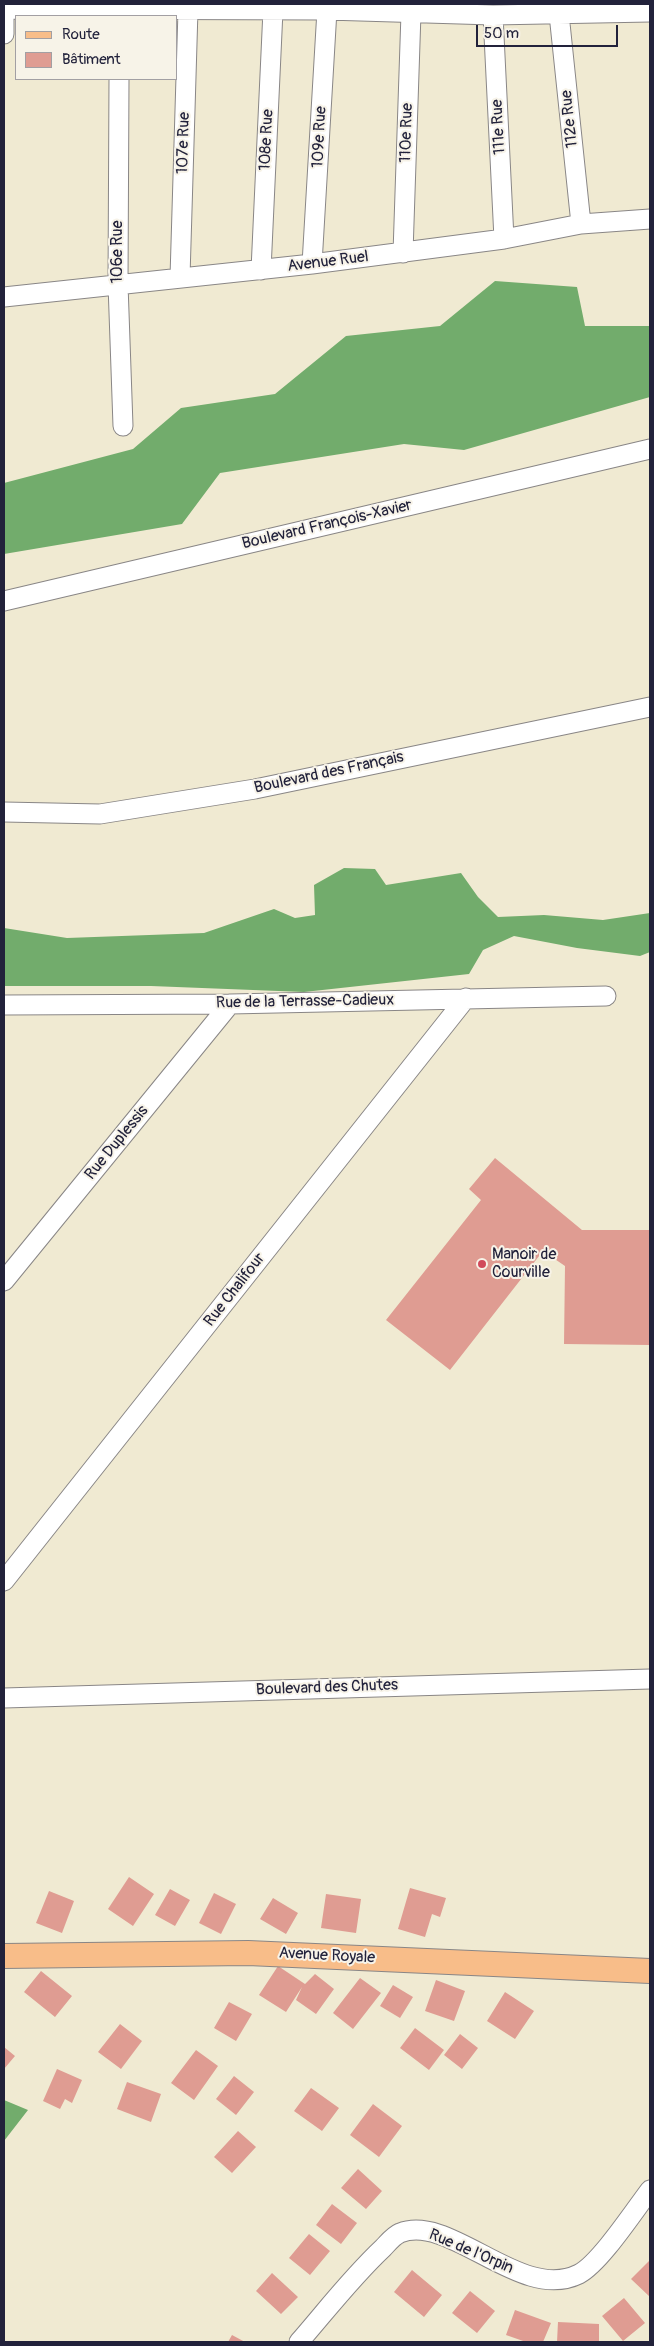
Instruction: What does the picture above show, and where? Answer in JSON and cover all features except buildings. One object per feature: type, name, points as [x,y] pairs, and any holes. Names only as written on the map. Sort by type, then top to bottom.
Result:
[{"type":"main road","name":"Avenue Royale","points":[[4,1956],[248,1953],[650,1971]]},
{"type":"street","points":[[4,34],[4,9],[120,13],[188,10],[327,10],[494,15],[650,12]]},
{"type":"street","name":"107e Rue","points":[[180,276],[188,10]]},
{"type":"street","name":"108e Rue","points":[[261,270],[273,10]]},
{"type":"street","name":"109e Rue","points":[[312,264],[327,10]]},
{"type":"street","name":"110e Rue","points":[[403,253],[411,13]]},
{"type":"street","name":"112e Rue","points":[[559,14],[581,224]]},
{"type":"street","name":"111e Rue","points":[[494,15],[504,239]]},
{"type":"street","name":"106e Rue","points":[[120,80],[118,284],[123,426]]},
{"type":"street","name":"Avenue Ruel","points":[[4,296],[180,276],[312,264],[504,239],[581,224],[650,219]]},
{"type":"street","name":"Boulevard François-Xavier","points":[[4,601],[650,449]]},
{"type":"street","name":"Boulevard des Français","points":[[4,812],[100,814],[245,790],[650,707]]},
{"type":"street","name":"Rue de la Terrasse-Cadieux","points":[[4,1005],[230,1004],[606,996]]},
{"type":"street","name":"Rue Chalifour","points":[[4,1581],[466,998]]},
{"type":"street","name":"Rue Duplessis","points":[[4,1282],[230,1004]]},
{"type":"street","name":"Boulevard des Chutes","points":[[4,1698],[650,1679]]},
{"type":"street","name":"Rue de l'Orpin","points":[[299,2342],[369,2260],[398,2234],[417,2230],[438,2235],[520,2273],[552,2280],[579,2274],[597,2258],[650,2190]]},
{"type":"green space","points":[[495,281],[577,287],[585,326],[650,326],[650,397],[464,450],[404,444],[220,473],[182,524],[4,554],[4,483],[133,449],[181,408],[275,394],[346,336],[440,326]]},
{"type":"green space","points":[[344,868],[375,869],[386,885],[461,873],[478,897],[498,917],[544,915],[603,920],[650,913],[650,952],[640,956],[577,948],[514,936],[483,950],[469,974],[304,992],[151,986],[4,986],[4,928],[67,938],[204,933],[274,909],[295,918],[315,915],[314,885]]},
{"type":"green space","points":[[4,2100],[28,2110],[4,2141]]},
{"type":"place","name":"Manoir de Courville","points":[[482,1264]]}]
